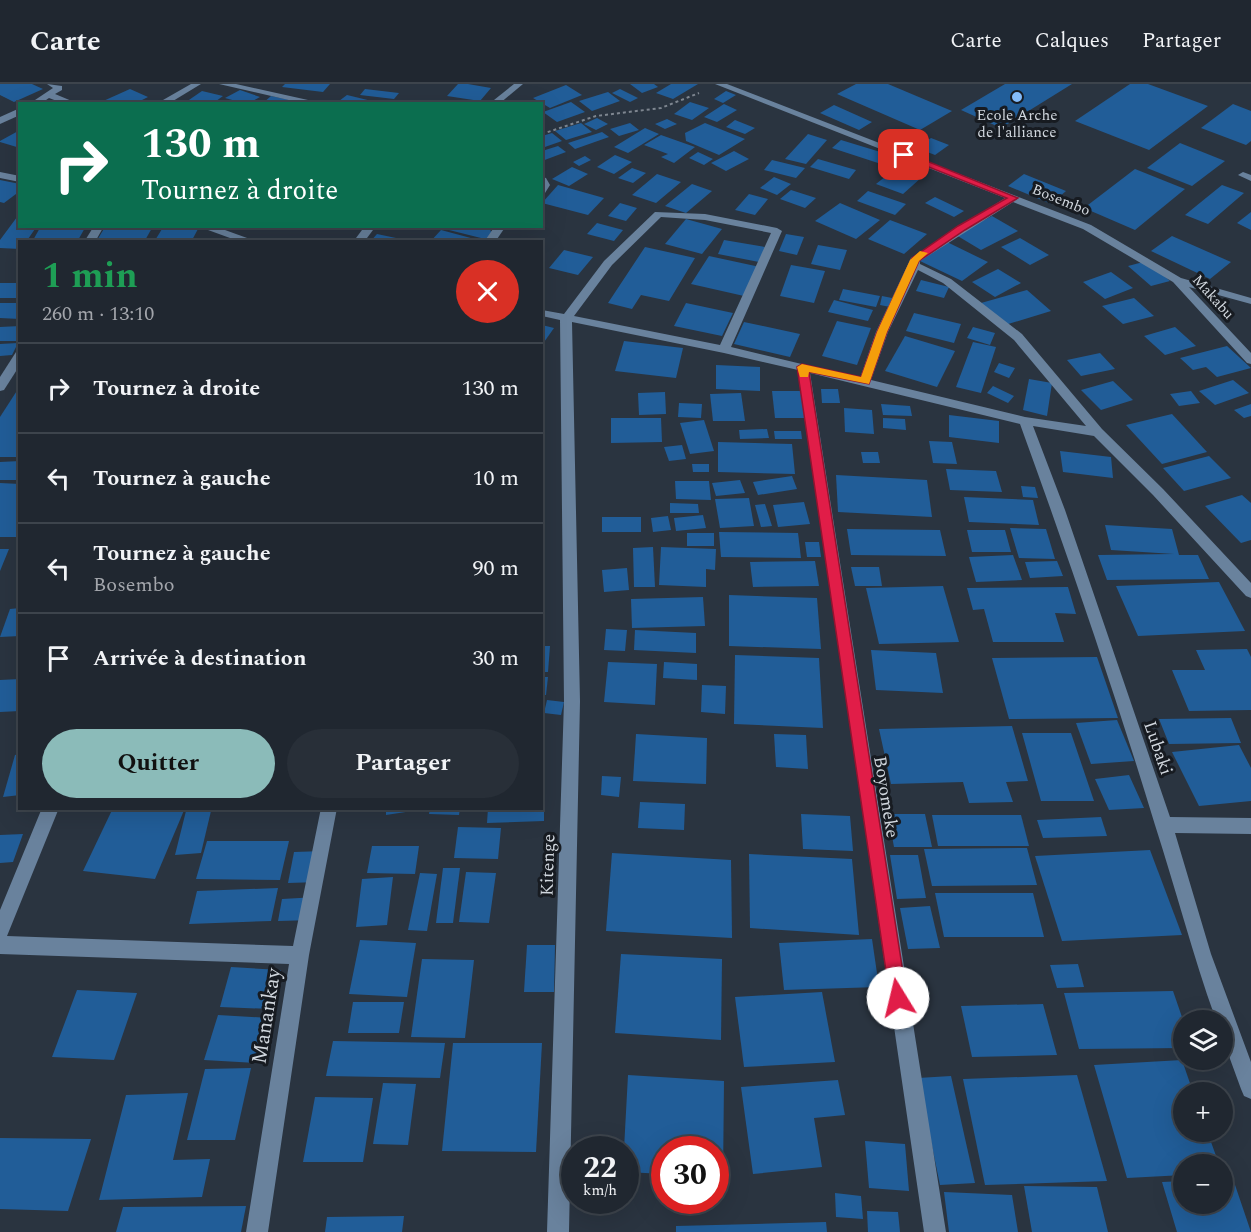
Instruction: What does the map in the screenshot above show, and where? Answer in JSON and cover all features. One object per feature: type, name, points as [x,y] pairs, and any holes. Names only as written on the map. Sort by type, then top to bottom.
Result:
[{"type":"street","points":[[37,102],[59,88],[51,84]]},
{"type":"street","points":[[164,102],[197,84]]},
{"type":"street","points":[[223,84],[313,102]]},
{"type":"street","points":[[258,102],[278,84]]},
{"type":"street","points":[[496,102],[519,84]]},
{"type":"street","name":"Bosembo","points":[[719,84],[1086,227],[1178,280],[1251,301]]},
{"type":"street","points":[[49,95],[69,102]]},
{"type":"street","points":[[0,121],[18,112]]},
{"type":"street","points":[[0,175],[18,179]]},
{"type":"street","points":[[865,381],[882,332],[915,265],[915,260],[938,243],[1014,198]]},
{"type":"street","points":[[566,319],[608,263],[659,214],[705,217],[777,231],[724,349]]},
{"type":"street","points":[[214,228],[247,240]]},
{"type":"street","points":[[360,240],[369,228]]},
{"type":"street","points":[[915,265],[947,281],[1018,337],[1098,432],[1251,592]]},
{"type":"street","name":"Makabu","points":[[1178,280],[1251,360]]},
{"type":"street","points":[[543,313],[724,349],[1025,421],[1098,432]]},
{"type":"street","name":"Kitenge","points":[[558,1232],[572,701],[566,319]]},
{"type":"street","points":[[0,387],[18,358]]},
{"type":"street","name":"Boyomeke","points":[[802,367],[934,1232]]},
{"type":"street","name":"Lubaki","points":[[1025,421],[1164,825],[1202,954],[1251,1089]]},
{"type":"street","points":[[0,931],[50,810]]},
{"type":"street","name":"Manankay","points":[[257,1232],[300,955],[329,810]]},
{"type":"street","points":[[1164,825],[1251,826]]},
{"type":"street","points":[[0,945],[300,955]]},
{"type":"path","points":[[543,134],[596,116],[661,108],[700,93]]},
{"type":"building","points":[[0,84],[32,84],[43,89],[14,102],[0,95]]},
{"type":"building","points":[[285,84],[330,84],[323,92],[282,87]]},
{"type":"building","points":[[458,84],[491,88],[480,101],[447,96]]},
{"type":"building","points":[[630,84],[654,84],[658,87],[642,93]]},
{"type":"building","points":[[671,84],[698,84],[673,99],[656,93]]},
{"type":"building","points":[[856,84],[888,84],[952,111],[920,130],[837,94]]},
{"type":"building","name":"Ecole Arche de l'alliance","points":[[1005,84],[1072,84],[1001,128],[961,110]]},
{"type":"building","points":[[1130,84],[1148,84],[1208,106],[1149,150],[1075,121]]},
{"type":"building","points":[[566,85],[582,95],[550,108],[533,98]]},
{"type":"building","points":[[130,89],[148,97],[138,102],[101,102]]},
{"type":"building","points":[[365,89],[399,93],[394,99],[360,95]]},
{"type":"building","points":[[620,89],[638,98],[630,102],[612,93]]},
{"type":"building","points":[[240,90],[260,97],[251,102],[225,98]]},
{"type":"building","points":[[202,91],[223,96],[215,102],[186,102]]},
{"type":"building","points":[[726,91],[736,95],[723,103],[714,99]]},
{"type":"building","points":[[608,92],[620,101],[592,111],[579,101]]},
{"type":"building","points":[[347,95],[376,102],[338,102]]},
{"type":"building","points":[[271,96],[300,102],[264,102]]},
{"type":"building","points":[[571,102],[585,112],[557,122],[543,112]]},
{"type":"building","points":[[690,102],[709,108],[692,120],[674,114]]},
{"type":"building","points":[[724,104],[737,110],[717,122],[704,117]]},
{"type":"building","points":[[1233,104],[1251,111],[1251,141],[1246,145],[1201,128]]},
{"type":"building","points":[[834,105],[872,122],[859,130],[820,113]]},
{"type":"building","points":[[597,118],[608,124],[596,130],[584,124]]},
{"type":"building","points":[[667,119],[677,124],[665,129],[655,124]]},
{"type":"building","points":[[735,120],[755,128],[745,134],[726,127]]},
{"type":"building","points":[[581,123],[592,132],[566,140],[555,131]]},
{"type":"building","points":[[630,123],[639,130],[619,136],[610,129]]},
{"type":"building","points":[[705,123],[745,139],[719,155],[686,141],[685,133]]},
{"type":"building","points":[[645,128],[659,134],[628,153],[614,147]]},
{"type":"building","points":[[18,131],[18,147],[0,141]]},
{"type":"building","points":[[602,132],[609,137],[575,149],[568,143]]},
{"type":"building","points":[[552,133],[562,141],[543,148],[543,136]]},
{"type":"building","points":[[808,134],[827,140],[806,164],[785,159]]},
{"type":"building","points":[[661,135],[695,147],[674,163],[661,157],[668,154],[644,145]]},
{"type":"building","points":[[931,138],[949,145],[935,155],[917,148]]},
{"type":"building","points":[[841,140],[887,154],[878,163],[832,148]]},
{"type":"building","points":[[1180,143],[1225,161],[1192,186],[1147,168]]},
{"type":"building","points":[[558,146],[566,152],[543,161],[543,151]]},
{"type":"building","points":[[734,151],[749,159],[726,171],[711,163]]},
{"type":"building","points":[[698,152],[713,159],[704,165],[689,158]]},
{"type":"building","points":[[615,155],[632,162],[614,174],[597,167]]},
{"type":"building","points":[[585,156],[591,160],[579,166],[573,162]]},
{"type":"building","points":[[818,159],[856,170],[849,179],[810,167]]},
{"type":"building","points":[[772,160],[805,168],[796,178],[764,170]]},
{"type":"building","points":[[572,167],[588,174],[569,186],[552,179]]},
{"type":"building","points":[[632,168],[646,173],[633,183],[618,178]]},
{"type":"building","points":[[896,168],[922,177],[903,194],[876,184]]},
{"type":"building","points":[[1135,169],[1185,189],[1135,230],[1084,208]]},
{"type":"building","points":[[657,174],[681,182],[656,203],[632,195]]},
{"type":"building","points":[[1024,174],[1066,191],[1051,204],[1008,186]]},
{"type":"building","points":[[774,177],[791,184],[777,195],[760,188]]},
{"type":"building","points":[[0,180],[18,184],[18,192],[4,203],[0,202]]},
{"type":"building","points":[[692,184],[712,191],[686,213],[665,206]]},
{"type":"building","points":[[558,185],[604,198],[588,215],[543,202]]},
{"type":"building","points":[[1222,185],[1244,193],[1208,224],[1185,215]]},
{"type":"building","points":[[791,190],[816,198],[805,208],[780,199]]},
{"type":"building","points":[[868,191],[906,204],[895,215],[857,201]]},
{"type":"building","points":[[749,194],[768,199],[755,215],[735,210]]},
{"type":"building","points":[[935,197],[964,211],[954,217],[925,203]]},
{"type":"building","points":[[620,203],[637,208],[626,221],[608,216]]},
{"type":"building","points":[[840,203],[880,220],[856,239],[815,221]]},
{"type":"building","points":[[1251,212],[1251,230],[1237,223]]},
{"type":"building","points":[[18,216],[18,228],[36,228],[27,240],[18,240],[18,249],[0,248],[0,240]]},
{"type":"building","points":[[992,216],[1018,231],[981,250],[956,235]]},
{"type":"building","points":[[686,219],[722,229],[702,254],[665,244]]},
{"type":"building","points":[[890,220],[927,234],[904,254],[868,239]]},
{"type":"building","points":[[597,223],[623,230],[614,241],[587,234]]},
{"type":"building","points":[[40,228],[85,228],[78,240],[33,240]]},
{"type":"building","points":[[104,228],[152,228],[145,240],[97,240]]},
{"type":"building","points":[[493,228],[490,231],[500,234],[494,240],[489,240],[445,229]]},
{"type":"building","points":[[162,229],[198,229],[192,240],[155,240]]},
{"type":"building","points":[[441,230],[478,240],[432,240]]},
{"type":"building","points":[[377,234],[396,238],[394,240],[372,240]]},
{"type":"building","points":[[786,234],[804,237],[797,255],[779,251]]},
{"type":"building","points":[[1172,236],[1231,262],[1210,279],[1151,251]]},
{"type":"building","points":[[1020,238],[1049,255],[1030,265],[1001,247]]},
{"type":"building","points":[[724,240],[765,247],[759,262],[718,254]]},
{"type":"building","points":[[947,242],[988,262],[962,281],[920,261]]},
{"type":"building","points":[[818,245],[847,250],[840,270],[811,264]]},
{"type":"building","points":[[645,247],[695,258],[669,301],[641,295],[632,309],[608,303]]},
{"type":"building","points":[[564,250],[593,257],[578,275],[549,268]]},
{"type":"building","points":[[709,256],[760,267],[744,296],[691,284]]},
{"type":"building","points":[[1147,261],[1170,281],[1151,286],[1128,266]]},
{"type":"building","points":[[791,265],[825,271],[814,303],[780,296]]},
{"type":"building","points":[[998,269],[1021,283],[995,297],[972,282]]},
{"type":"building","points":[[1111,272],[1133,288],[1105,299],[1083,282]]},
{"type":"building","points":[[921,280],[949,287],[944,298],[916,291]]},
{"type":"building","points":[[0,283],[18,283],[18,298],[0,298]]},
{"type":"building","points":[[843,289],[880,296],[876,307],[839,300]]},
{"type":"building","points":[[1027,290],[1051,311],[1005,325],[981,303]]},
{"type":"building","points":[[882,296],[897,299],[895,308],[880,305]]},
{"type":"building","points":[[1134,298],[1154,316],[1123,324],[1102,306]]},
{"type":"building","points":[[834,300],[873,310],[868,321],[828,312]]},
{"type":"building","points":[[0,303],[18,303],[18,319],[0,318]]},
{"type":"building","points":[[686,303],[733,313],[722,336],[674,326]]},
{"type":"building","points":[[914,313],[961,324],[954,343],[906,331]]},
{"type":"building","points":[[837,321],[871,328],[857,365],[822,356]]},
{"type":"building","points":[[744,322],[800,334],[790,357],[734,344]]},
{"type":"building","points":[[543,325],[554,328],[543,344]]},
{"type":"building","points":[[18,326],[18,341],[0,341],[0,327]]},
{"type":"building","points":[[973,327],[995,333],[990,345],[967,338]]},
{"type":"building","points":[[1175,327],[1196,346],[1165,355],[1144,336]]},
{"type":"building","points":[[905,336],[955,351],[937,387],[885,371]]},
{"type":"building","points":[[624,341],[683,348],[676,378],[615,371]]},
{"type":"building","points":[[973,342],[996,347],[981,393],[956,387]]},
{"type":"building","points":[[18,343],[12,355],[0,356],[0,344]]},
{"type":"building","points":[[1227,346],[1251,368],[1217,377],[1206,367],[1193,370],[1180,358]]},
{"type":"building","points":[[1100,353],[1115,369],[1081,376],[1067,360]]},
{"type":"building","points":[[999,363],[1015,368],[1009,378],[994,372]]},
{"type":"building","points":[[716,365],[760,367],[760,391],[716,389]]},
{"type":"building","points":[[1029,379],[1052,383],[1047,416],[1023,410]]},
{"type":"building","points":[[1233,380],[1249,393],[1215,405],[1199,391]]},
{"type":"building","points":[[1113,381],[1133,400],[1101,410],[1081,390]]},
{"type":"building","points":[[993,386],[1014,396],[1008,403],[987,393]]},
{"type":"building","points":[[18,389],[18,457],[0,457],[0,417]]},
{"type":"building","points":[[821,389],[838,389],[840,403],[822,403]]},
{"type":"building","points":[[772,391],[802,391],[806,418],[775,418]]},
{"type":"building","points":[[1191,391],[1200,403],[1179,406],[1170,394]]},
{"type":"building","points":[[665,392],[666,414],[639,415],[638,393]]},
{"type":"building","points":[[741,393],[745,421],[713,421],[710,394]]},
{"type":"building","points":[[679,403],[702,404],[701,418],[678,417]]},
{"type":"building","points":[[881,404],[910,406],[912,416],[883,415]]},
{"type":"building","points":[[1251,404],[1251,416],[1244,418],[1234,410]]},
{"type":"building","points":[[844,408],[872,410],[874,434],[845,432]]},
{"type":"building","points":[[1172,414],[1207,452],[1162,464],[1126,425]]},
{"type":"building","points":[[949,415],[999,421],[999,443],[949,437]]},
{"type":"building","points":[[611,418],[661,418],[662,442],[611,443]]},
{"type":"building","points":[[883,418],[905,419],[906,430],[883,428]]},
{"type":"building","points":[[704,420],[714,451],[690,454],[680,423]]},
{"type":"building","points":[[767,429],[769,438],[740,439],[739,430]]},
{"type":"building","points":[[774,431],[801,431],[802,439],[775,439]]},
{"type":"building","points":[[929,441],[952,442],[957,464],[933,463]]},
{"type":"building","points":[[718,442],[792,444],[795,474],[718,472]]},
{"type":"building","points":[[682,445],[686,459],[669,461],[664,447]]},
{"type":"building","points":[[1060,451],[1111,457],[1113,478],[1063,472]]},
{"type":"building","points":[[861,452],[878,452],[880,463],[863,463]]},
{"type":"building","points":[[1209,456],[1231,478],[1184,491],[1163,468]]},
{"type":"building","points":[[18,461],[18,480],[0,480],[0,462]]},
{"type":"building","points":[[692,464],[709,464],[709,472],[693,472]]},
{"type":"building","points":[[946,469],[996,471],[1002,492],[950,490]]},
{"type":"building","points":[[836,475],[927,480],[932,517],[838,512]]},
{"type":"building","points":[[792,476],[797,489],[758,495],[753,482]]},
{"type":"building","points":[[740,480],[745,493],[716,496],[712,483]]},
{"type":"building","points":[[675,481],[709,481],[711,500],[676,499]]},
{"type":"building","points":[[0,483],[18,484],[18,537],[0,537]]},
{"type":"building","points":[[1021,486],[1035,487],[1038,498],[1023,497]]},
{"type":"building","points":[[1242,495],[1251,503],[1251,540],[1241,543],[1205,506]]},
{"type":"building","points":[[964,497],[1033,500],[1039,525],[969,522]]},
{"type":"building","points":[[749,498],[754,526],[720,528],[715,499]]},
{"type":"building","points":[[804,502],[810,524],[778,527],[773,505]]},
{"type":"building","points":[[670,503],[698,504],[699,513],[670,513]]},
{"type":"building","points":[[765,504],[772,526],[761,527],[755,505]]},
{"type":"building","points":[[703,515],[706,528],[676,531],[674,518]]},
{"type":"building","points":[[668,516],[671,530],[653,532],[651,518]]},
{"type":"building","points":[[602,517],[641,517],[641,532],[602,532]]},
{"type":"building","points":[[1105,525],[1172,529],[1179,555],[1198,555],[1209,579],[1107,580],[1098,555],[1174,554],[1111,550]]},
{"type":"building","points":[[1010,528],[1046,529],[1055,559],[1019,558]]},
{"type":"building","points":[[847,529],[940,530],[946,556],[851,555]]},
{"type":"building","points":[[967,530],[1005,530],[1011,552],[972,552]]},
{"type":"building","points":[[719,532],[798,533],[801,558],[721,557]]},
{"type":"building","points":[[687,533],[714,533],[714,546],[687,546]]},
{"type":"building","points":[[805,542],[819,542],[821,557],[807,557]]},
{"type":"building","points":[[653,547],[655,587],[634,587],[633,548]]},
{"type":"building","points":[[661,547],[716,549],[715,570],[706,569],[706,587],[659,585]]},
{"type":"building","points":[[0,549],[9,549],[0,571]]},
{"type":"building","points":[[1013,555],[1022,580],[976,582],[969,557]]},
{"type":"building","points":[[815,561],[819,586],[753,587],[750,562]]},
{"type":"building","points":[[1057,561],[1063,576],[1030,578],[1025,562]]},
{"type":"building","points":[[851,567],[879,567],[882,586],[855,586]]},
{"type":"building","points":[[627,568],[629,590],[604,592],[602,570]]},
{"type":"building","points":[[1219,582],[1245,631],[1138,636],[1116,586]]},
{"type":"building","points":[[943,586],[959,642],[879,644],[866,588]]},
{"type":"building","points":[[1068,587],[1076,614],[1055,613],[1064,642],[993,642],[984,609],[973,610],[967,588]]},
{"type":"building","points":[[729,595],[817,598],[821,649],[729,646]]},
{"type":"building","points":[[703,597],[705,626],[632,628],[631,599]]},
{"type":"building","points":[[18,608],[18,636],[0,637],[10,609]]},
{"type":"building","points":[[606,629],[627,630],[625,651],[604,650]]},
{"type":"building","points":[[635,630],[696,633],[696,653],[634,650]]},
{"type":"building","points":[[543,646],[550,646],[548,672],[543,672]]},
{"type":"building","points":[[1247,649],[1251,657],[1251,710],[1189,711],[1172,670],[1205,670],[1196,650]]},
{"type":"building","points":[[871,650],[936,653],[943,693],[876,690]]},
{"type":"building","points":[[735,655],[819,658],[823,728],[734,724]]},
{"type":"building","points":[[1097,657],[1118,718],[1009,719],[992,658]]},
{"type":"building","points":[[608,662],[657,664],[655,705],[604,702]]},
{"type":"building","points":[[664,662],[697,664],[697,680],[663,678]]},
{"type":"building","points":[[543,677],[548,677],[546,695],[543,695]]},
{"type":"building","points":[[18,679],[18,711],[0,712],[0,680]]},
{"type":"building","points":[[702,685],[726,686],[725,714],[701,712]]},
{"type":"building","points":[[547,700],[564,702],[561,715],[544,713]]},
{"type":"building","points":[[1231,718],[1241,743],[1169,744],[1159,719]]},
{"type":"building","points":[[1117,720],[1134,761],[1091,764],[1076,723]]},
{"type":"building","points":[[1012,726],[1028,781],[1006,782],[1013,802],[969,803],[963,782],[891,784],[879,729]]},
{"type":"building","points":[[1022,733],[1071,733],[1094,801],[1041,801]]},
{"type":"building","points":[[636,734],[707,738],[706,784],[633,781]]},
{"type":"building","points":[[774,734],[806,735],[808,769],[776,767]]},
{"type":"building","points":[[1239,745],[1251,768],[1251,801],[1199,806],[1172,752]]},
{"type":"building","points":[[18,754],[18,795],[3,797],[15,755]]},
{"type":"building","points":[[1129,775],[1144,808],[1109,810],[1095,779]]},
{"type":"building","points":[[602,776],[621,777],[619,797],[601,795]]},
{"type":"building","points":[[544,781],[544,821],[487,823],[488,810],[543,810]]},
{"type":"building","points":[[640,802],[685,804],[684,830],[638,828]]},
{"type":"building","points":[[112,810],[184,810],[155,879],[83,871]]},
{"type":"building","points":[[386,810],[419,810],[386,815]]},
{"type":"building","points":[[430,810],[460,810],[459,815],[429,814]]},
{"type":"building","points":[[186,811],[211,811],[201,853],[175,855]]},
{"type":"building","points":[[801,814],[850,816],[853,851],[803,849]]},
{"type":"building","points":[[888,814],[925,814],[932,847],[894,847]]},
{"type":"building","points":[[932,815],[1021,815],[1029,846],[938,846]]},
{"type":"building","points":[[1101,817],[1107,836],[1043,838],[1037,820]]},
{"type":"building","points":[[458,827],[501,828],[498,859],[454,858]]},
{"type":"building","points":[[23,834],[13,862],[0,863],[0,835]]},
{"type":"building","points":[[207,841],[289,841],[280,880],[196,879]]},
{"type":"building","points":[[372,846],[419,846],[415,874],[367,873]]},
{"type":"building","points":[[1027,848],[1037,885],[932,886],[924,849]]},
{"type":"building","points":[[1150,850],[1182,935],[1062,941],[1035,856]]},
{"type":"building","points":[[324,851],[319,882],[288,883],[294,852]]},
{"type":"building","points":[[612,853],[731,860],[732,938],[606,931]]},
{"type":"building","points":[[749,854],[852,859],[859,935],[750,928]]},
{"type":"building","points":[[890,855],[918,855],[926,898],[897,899]]},
{"type":"building","points":[[443,868],[460,868],[453,923],[436,923]]},
{"type":"building","points":[[466,872],[496,873],[489,923],[459,922]]},
{"type":"building","points":[[420,873],[437,874],[427,931],[408,930]]},
{"type":"building","points":[[393,877],[387,925],[356,927],[362,879]]},
{"type":"building","points":[[278,888],[271,921],[189,924],[197,891]]},
{"type":"building","points":[[935,893],[1033,893],[1044,937],[944,937]]},
{"type":"building","points":[[317,897],[314,920],[278,921],[282,899]]},
{"type":"building","points":[[930,906],[940,948],[908,949],[900,908]]},
{"type":"building","points":[[872,939],[879,987],[784,990],[779,943]]},
{"type":"building","points":[[360,940],[416,943],[407,997],[349,994]]},
{"type":"building","points":[[527,945],[555,945],[554,992],[524,992]]},
{"type":"building","points":[[621,954],[722,959],[721,1040],[615,1033]]},
{"type":"building","points":[[422,959],[474,960],[465,1038],[411,1037]]},
{"type":"building","points":[[1078,964],[1084,987],[1057,988],[1050,965]]},
{"type":"building","points":[[231,967],[281,970],[272,1009],[220,1007]]},
{"type":"building","points":[[77,990],[137,993],[114,1060],[52,1057]]},
{"type":"building","points":[[1173,991],[1180,1010],[1173,1010],[1173,1048],[1079,1049],[1064,993]]},
{"type":"building","points":[[822,992],[835,1062],[744,1067],[735,997]]},
{"type":"building","points":[[353,1002],[404,1002],[399,1033],[348,1033]]},
{"type":"building","points":[[1043,1004],[1057,1055],[972,1057],[961,1006]]},
{"type":"building","points":[[218,1015],[269,1018],[257,1063],[204,1060]]},
{"type":"building","points":[[333,1041],[445,1043],[440,1078],[326,1076]]},
{"type":"building","points":[[453,1043],[542,1043],[536,1152],[442,1151]]},
{"type":"building","points":[[1173,1061],[1173,1070],[1185,1070],[1190,1082],[1173,1082],[1173,1142],[1211,1142],[1215,1154],[1173,1154],[1173,1176],[1127,1178],[1094,1065]]},
{"type":"building","points":[[251,1068],[235,1140],[187,1140],[205,1069]]},
{"type":"building","points":[[628,1075],[724,1081],[723,1136],[651,1136],[651,1173],[639,1173],[639,1136],[625,1136]]},
{"type":"building","points":[[1077,1075],[1107,1181],[985,1185],[963,1079]]},
{"type":"building","points":[[951,1076],[975,1183],[940,1185],[918,1078]]},
{"type":"building","points":[[838,1080],[845,1115],[814,1118],[822,1167],[753,1174],[741,1087]]},
{"type":"building","points":[[383,1083],[416,1084],[408,1145],[373,1144]]},
{"type":"building","points":[[188,1093],[173,1160],[210,1159],[202,1197],[99,1200],[126,1095]]},
{"type":"building","points":[[315,1097],[373,1098],[363,1162],[303,1162]]},
{"type":"building","points":[[0,1138],[91,1139],[68,1211],[0,1209]]},
{"type":"building","points":[[865,1141],[905,1144],[909,1191],[869,1188]]},
{"type":"building","points":[[1233,1179],[1251,1232],[1177,1232],[1162,1182],[1173,1182],[1173,1214],[1233,1214]]},
{"type":"building","points":[[1024,1186],[1097,1187],[1108,1232],[1032,1232]]},
{"type":"building","points":[[944,1192],[1012,1195],[1018,1232],[949,1232]]},
{"type":"building","points":[[835,1193],[861,1196],[863,1219],[836,1217]]},
{"type":"building","points":[[246,1206],[241,1232],[116,1232],[123,1207]]},
{"type":"building","points":[[867,1211],[898,1212],[900,1232],[868,1232]]},
{"type":"building","points":[[404,1216],[402,1232],[325,1232],[327,1217]]},
{"type":"building","points":[[826,1222],[827,1232],[676,1232],[676,1226]]},
{"type":"slow traffic","points":[[804,375],[802,367],[865,381],[882,332],[915,265],[915,260],[924,253]]},
{"type":"place","name":"Ecole Arche de l'alliance","points":[[1017,97]]},
{"type":"route","points":[[898,998],[802,367],[865,381],[882,332],[915,265],[915,260],[938,243],[1014,198],[904,155]]}]
